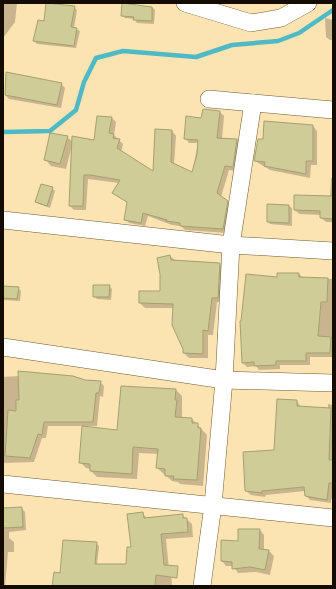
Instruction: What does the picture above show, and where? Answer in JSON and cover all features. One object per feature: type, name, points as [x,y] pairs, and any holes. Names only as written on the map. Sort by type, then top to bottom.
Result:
[{"type":"street","points":[[185,3],[251,23],[281,18],[308,3]]},
{"type":"street","points":[[209,99],[333,110]]},
{"type":"street","points":[[202,586],[213,505],[224,380],[231,244],[253,103]]},
{"type":"street","points":[[3,220],[231,244],[333,251]]},
{"type":"street","points":[[3,347],[224,380],[333,383]]},
{"type":"street","points":[[3,484],[333,518]]},
{"type":"building","points":[[46,3],[75,6],[71,27],[77,28],[74,46],[33,41],[38,20],[44,21]]},
{"type":"building","points":[[122,3],[152,7],[152,21],[133,20],[134,17],[121,16]]},
{"type":"building","points":[[6,72],[62,83],[57,105],[5,95]]},
{"type":"building","points":[[203,109],[220,111],[217,138],[237,139],[233,167],[225,166],[217,193],[228,201],[223,229],[180,226],[180,223],[166,221],[167,220],[143,213],[141,223],[124,220],[127,202],[112,193],[120,180],[90,175],[84,175],[83,206],[69,206],[72,136],[94,140],[97,116],[112,117],[109,133],[114,134],[113,138],[120,139],[117,148],[153,171],[155,129],[172,130],[171,162],[192,172],[197,154],[198,140],[184,139],[186,116],[201,118]]},
{"type":"building","points":[[264,121],[313,125],[313,161],[306,161],[306,174],[264,166],[265,162],[254,161],[258,139],[263,139]]},
{"type":"building","points":[[50,133],[68,136],[60,164],[44,160]]},
{"type":"building","points":[[41,184],[53,187],[47,206],[35,202]]},
{"type":"building","points":[[294,195],[333,196],[333,219],[320,218],[320,211],[294,210]]},
{"type":"building","points":[[267,204],[289,205],[289,223],[267,222]]},
{"type":"building","points":[[170,255],[171,260],[220,263],[218,298],[212,298],[208,331],[203,330],[203,354],[183,353],[183,349],[172,325],[173,304],[139,303],[139,291],[160,291],[160,274],[157,258]]},
{"type":"building","points":[[277,273],[299,273],[299,277],[328,278],[327,302],[321,302],[318,336],[331,337],[330,353],[306,353],[306,361],[276,361],[276,365],[254,366],[254,362],[242,363],[240,321],[246,274],[277,277]]},
{"type":"building","points":[[93,285],[110,285],[109,297],[93,297]]},
{"type":"building","points":[[3,286],[19,287],[17,299],[3,298]]},
{"type":"building","points":[[18,371],[73,376],[85,380],[101,381],[99,393],[96,393],[93,422],[44,422],[42,435],[38,434],[30,458],[5,456],[8,410],[16,411],[16,400],[19,400]]},
{"type":"building","points":[[121,386],[176,389],[175,400],[177,400],[175,417],[192,418],[192,423],[198,423],[198,428],[201,428],[197,480],[173,479],[174,476],[165,476],[165,469],[156,468],[158,449],[133,447],[132,474],[90,471],[90,464],[79,463],[82,426],[117,430]]},
{"type":"building","points":[[277,399],[297,400],[297,406],[331,408],[329,460],[333,460],[333,483],[329,483],[327,500],[305,496],[304,487],[262,491],[262,493],[245,491],[243,452],[274,450]]},
{"type":"building","points":[[22,507],[23,527],[3,528],[3,508]]},
{"type":"building","points":[[143,512],[144,518],[183,514],[183,518],[187,518],[188,532],[161,534],[164,565],[178,566],[177,578],[156,575],[155,586],[52,586],[54,572],[60,573],[63,540],[97,542],[95,564],[126,564],[127,547],[131,547],[127,514]]},
{"type":"building","points":[[238,529],[260,529],[259,549],[269,550],[265,570],[250,567],[232,569],[232,562],[221,561],[221,540],[238,541]]},
{"type":"waterway","points":[[3,132],[50,131],[76,110],[84,82],[96,58],[123,51],[196,57],[232,45],[278,41],[299,33],[333,10]]}]
